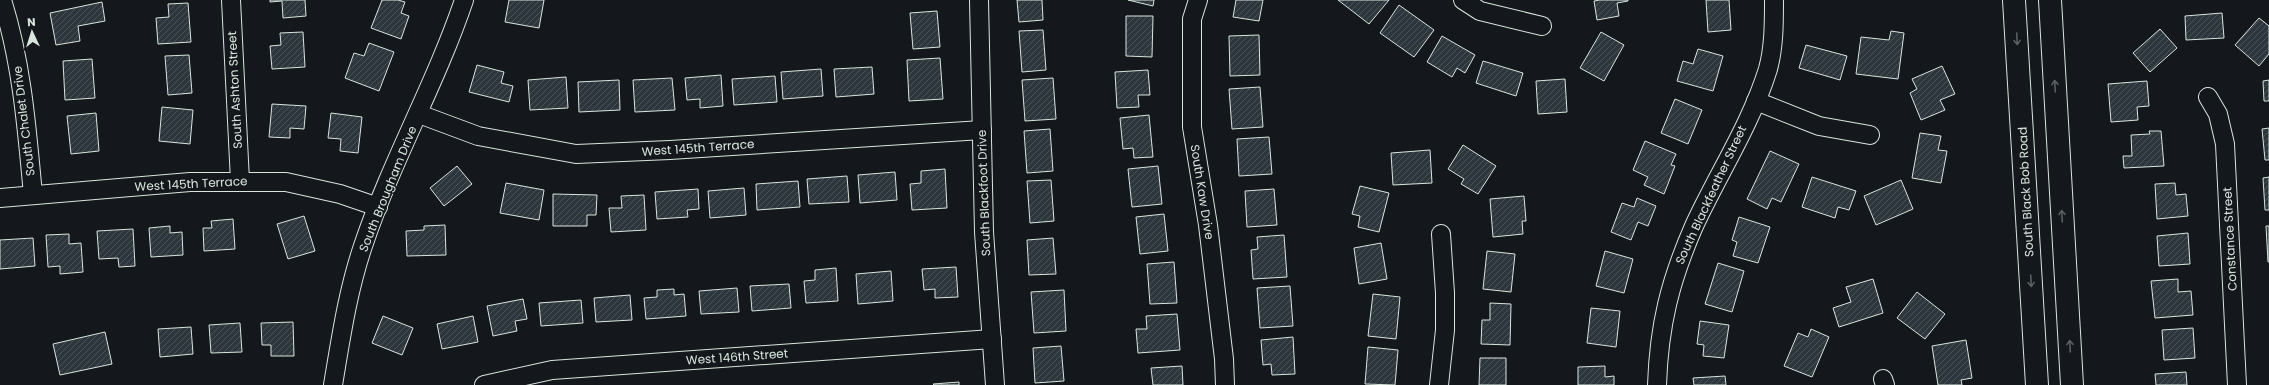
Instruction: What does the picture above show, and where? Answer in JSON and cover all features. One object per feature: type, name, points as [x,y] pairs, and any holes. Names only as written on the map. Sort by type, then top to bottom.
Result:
[{"type":"main road","name":"South Black Bob Road","points":[[2014,0],[2037,385]]},
{"type":"main road","points":[[2050,0],[2072,385]]},
{"type":"street","name":"South Chalet Drive","points":[[2,0],[18,69],[26,119],[33,195]]},
{"type":"street","name":"South Ashton Street","points":[[231,0],[240,181]]},
{"type":"street","name":"South Brougham Drive","points":[[333,385],[344,316],[364,244],[378,206],[448,46],[464,0]]},
{"type":"street","name":"South Blackfoot Drive","points":[[979,0],[984,232],[995,385]]},
{"type":"street","name":"South Kaw Drive","points":[[1198,0],[1192,20],[1192,127],[1208,225],[1224,359],[1225,385]]},
{"type":"street","points":[[1463,0],[1480,11],[1542,26]]},
{"type":"street","name":"South Blackfeather Street","points":[[1657,385],[1661,330],[1667,298],[1678,265],[1694,226],[1756,101],[1768,69],[1772,50],[1774,0]]},
{"type":"street","name":"Constance Street","points":[[2208,97],[2218,114],[2225,144],[2237,385]]},
{"type":"street","points":[[1756,101],[1818,126],[1870,136]]},
{"type":"street","name":"West 145th Terrace","points":[[419,114],[478,136],[576,154],[670,150],[982,130]]},
{"type":"street","name":"West 145th Terrace","points":[[0,198],[190,182],[240,181],[301,184],[378,206]]},
{"type":"street","points":[[1439,385],[1445,330],[1445,300],[1441,234]]},
{"type":"street","name":"West 146th Street","points":[[484,385],[552,370],[992,339]]},
{"type":"building","points":[[270,0],[305,0],[306,16],[283,18],[282,1],[270,2]]},
{"type":"building","points":[[382,0],[398,0],[405,2],[401,13],[409,16],[401,39],[371,28]]},
{"type":"building","points":[[509,0],[544,0],[539,28],[505,22]]},
{"type":"building","points":[[1017,0],[1042,0],[1043,20],[1019,22]]},
{"type":"building","points":[[1128,0],[1154,0],[1153,6]]},
{"type":"building","points":[[1236,0],[1263,0],[1259,21],[1233,17]]},
{"type":"building","points":[[1338,0],[1389,0],[1369,24]]},
{"type":"building","points":[[1706,0],[1729,0],[1731,30],[1708,32]]},
{"type":"building","points":[[1594,1],[1628,1],[1617,3],[1619,16],[1597,20]]},
{"type":"building","points":[[102,2],[105,21],[78,26],[80,41],[56,45],[50,13]]},
{"type":"building","points":[[188,3],[191,42],[158,44],[156,18],[169,17],[168,4]]},
{"type":"building","points":[[1399,5],[1434,30],[1414,57],[1380,33]]},
{"type":"building","points":[[937,11],[940,47],[913,49],[910,13]]},
{"type":"building","points":[[2222,13],[2224,38],[2186,40],[2185,16]]},
{"type":"building","points":[[1126,16],[1153,16],[1152,57],[1126,56]]},
{"type":"building","points":[[2259,18],[2269,26],[2269,54],[2259,66],[2235,45]]},
{"type":"building","points":[[2160,29],[2177,48],[2150,72],[2133,53]]},
{"type":"building","points":[[1043,30],[1046,70],[1022,72],[1019,31]]},
{"type":"building","points":[[1891,31],[1904,33],[1898,79],[1856,74],[1861,37],[1889,40]]},
{"type":"building","points":[[303,32],[305,67],[272,69],[270,46],[281,45],[280,33]]},
{"type":"building","points":[[1601,32],[1624,45],[1604,81],[1580,68]]},
{"type":"building","points":[[1259,35],[1260,75],[1230,76],[1229,36]]},
{"type":"building","points":[[1442,36],[1475,55],[1465,73],[1457,68],[1452,77],[1427,62]]},
{"type":"building","points":[[369,43],[394,52],[379,91],[345,78],[354,53],[364,56]]},
{"type":"building","points":[[1806,45],[1847,56],[1840,80],[1799,68]]},
{"type":"building","points":[[1698,49],[1723,56],[1713,91],[1677,81],[1683,61],[1693,64]]},
{"type":"building","points":[[189,55],[192,93],[168,95],[165,56]]},
{"type":"building","points":[[940,58],[943,99],[909,101],[907,60]]},
{"type":"building","points":[[92,59],[95,98],[65,100],[63,61]]},
{"type":"building","points":[[1483,61],[1523,73],[1516,96],[1476,83]]},
{"type":"building","points":[[477,65],[504,72],[501,83],[513,86],[509,102],[469,92]]},
{"type":"building","points":[[1942,66],[1955,94],[1940,100],[1945,110],[1921,120],[1910,93],[1917,89],[1912,79]]},
{"type":"building","points":[[872,67],[874,94],[836,97],[834,69]]},
{"type":"building","points":[[821,69],[823,96],[783,99],[781,72]]},
{"type":"building","points":[[1148,70],[1150,95],[1138,95],[1139,107],[1117,108],[1115,72]]},
{"type":"building","points":[[721,75],[723,106],[700,108],[700,99],[687,100],[685,78]]},
{"type":"building","points":[[775,76],[777,102],[734,105],[732,79]]},
{"type":"building","points":[[566,77],[568,108],[530,110],[528,80]]},
{"type":"building","points":[[672,78],[675,110],[635,112],[633,80]]},
{"type":"building","points":[[1053,78],[1056,119],[1025,121],[1022,80]]},
{"type":"building","points":[[1565,79],[1567,112],[1538,114],[1536,81]]},
{"type":"building","points":[[619,80],[620,110],[579,112],[578,82]]},
{"type":"building","points":[[2269,80],[2269,101],[2264,101],[2263,81]]},
{"type":"building","points":[[2147,81],[2149,106],[2137,107],[2138,120],[2111,122],[2108,84]]},
{"type":"building","points":[[1260,87],[1263,127],[1232,129],[1229,89]]},
{"type":"building","points":[[1675,99],[1702,110],[1688,144],[1661,133]]},
{"type":"building","points":[[272,104],[306,106],[304,129],[290,128],[290,138],[269,137]]},
{"type":"building","points":[[162,107],[193,110],[190,144],[159,141]]},
{"type":"building","points":[[96,113],[99,151],[71,154],[67,116]]},
{"type":"building","points":[[331,113],[362,117],[358,153],[340,151],[341,139],[328,138]]},
{"type":"building","points":[[1149,115],[1153,157],[1134,158],[1133,148],[1123,149],[1120,118]]},
{"type":"building","points":[[2269,128],[2269,160],[2265,160],[2262,129]]},
{"type":"building","points":[[1050,129],[1053,171],[1027,173],[1024,131]]},
{"type":"building","points":[[2149,131],[2161,131],[2164,166],[2124,168],[2123,156],[2132,156],[2131,135],[2150,134]]},
{"type":"building","points":[[1920,133],[1941,136],[1938,150],[1947,151],[1941,183],[1912,178]]},
{"type":"building","points":[[1269,137],[1272,174],[1239,176],[1237,139]]},
{"type":"building","points":[[1645,141],[1676,154],[1671,165],[1675,166],[1664,194],[1644,185],[1648,177],[1633,170]]},
{"type":"building","points":[[1463,145],[1496,166],[1478,194],[1461,184],[1464,179],[1448,169]]},
{"type":"building","points":[[1430,150],[1432,183],[1393,185],[1391,153]]},
{"type":"building","points":[[1770,151],[1799,164],[1781,202],[1772,198],[1767,209],[1747,199]]},
{"type":"building","points":[[457,166],[472,184],[444,206],[430,188]]},
{"type":"building","points":[[1158,166],[1162,204],[1132,207],[1128,169]]},
{"type":"building","points":[[945,169],[947,208],[912,210],[910,184],[921,183],[921,171]]},
{"type":"building","points":[[895,172],[897,200],[860,203],[858,175]]},
{"type":"building","points":[[847,176],[849,202],[809,204],[807,179]]},
{"type":"building","points":[[1812,177],[1856,191],[1849,210],[1838,207],[1835,218],[1802,207]]},
{"type":"building","points":[[2269,177],[2269,210],[2265,210],[2263,178]]},
{"type":"building","points":[[1051,180],[1054,221],[1030,223],[1027,181]]},
{"type":"building","points":[[1901,180],[1913,209],[1876,225],[1864,196]]},
{"type":"building","points":[[798,181],[800,207],[757,210],[756,184]]},
{"type":"building","points":[[506,183],[544,190],[539,220],[500,213]]},
{"type":"building","points":[[2175,183],[2176,195],[2186,194],[2188,216],[2157,219],[2155,184]]},
{"type":"building","points":[[1360,186],[1389,193],[1379,232],[1358,227],[1360,216],[1352,214]]},
{"type":"building","points":[[744,188],[746,215],[710,218],[708,191]]},
{"type":"building","points":[[698,189],[699,209],[687,210],[688,217],[657,219],[655,192]]},
{"type":"building","points":[[1274,189],[1277,225],[1247,227],[1245,191]]},
{"type":"building","points":[[553,194],[597,195],[596,215],[587,215],[587,226],[553,226]]},
{"type":"building","points":[[644,195],[646,230],[611,232],[609,208],[622,208],[621,196]]},
{"type":"building","points":[[1524,196],[1526,221],[1522,221],[1523,234],[1493,237],[1490,199]]},
{"type":"building","points":[[1637,198],[1656,206],[1648,226],[1638,222],[1631,240],[1611,232],[1622,203],[1634,207]]},
{"type":"building","points":[[1164,214],[1168,251],[1140,254],[1136,217]]},
{"type":"building","points":[[304,216],[315,251],[288,259],[277,224]]},
{"type":"building","points":[[1739,217],[1770,227],[1758,263],[1733,256],[1737,242],[1732,240]]},
{"type":"building","points":[[233,219],[235,249],[204,251],[203,228],[212,228],[211,221]]},
{"type":"building","points":[[445,225],[446,255],[407,256],[406,231],[424,230],[424,226]]},
{"type":"building","points":[[170,226],[170,233],[182,232],[183,255],[151,257],[149,228]]},
{"type":"building","points":[[2266,226],[2269,226],[2269,262],[2268,262]]},
{"type":"building","points":[[133,229],[135,266],[119,267],[118,258],[99,259],[97,231]]},
{"type":"building","points":[[2188,233],[2190,264],[2159,266],[2157,236]]},
{"type":"building","points":[[69,234],[69,244],[81,243],[83,272],[60,274],[60,266],[48,267],[46,235]]},
{"type":"building","points":[[1284,235],[1287,277],[1253,279],[1251,250],[1258,249],[1257,237]]},
{"type":"building","points":[[33,238],[35,266],[0,269],[0,240]]},
{"type":"building","points":[[1053,238],[1056,274],[1029,275],[1027,240]]},
{"type":"building","points":[[1381,243],[1387,279],[1359,284],[1354,248]]},
{"type":"building","points":[[1487,251],[1515,254],[1511,292],[1483,289]]},
{"type":"building","points":[[1605,251],[1633,259],[1624,293],[1596,286]]},
{"type":"building","points":[[1174,262],[1177,303],[1150,304],[1147,264]]},
{"type":"building","points":[[1718,263],[1744,271],[1732,312],[1705,304]]},
{"type":"building","points":[[956,267],[958,297],[935,298],[935,289],[924,290],[922,269]]},
{"type":"building","points":[[836,268],[838,301],[806,303],[804,281],[815,280],[815,270]]},
{"type":"building","points":[[891,271],[893,301],[858,304],[856,274]]},
{"type":"building","points":[[1873,279],[1883,313],[1839,327],[1833,308],[1851,302],[1846,287]]},
{"type":"building","points":[[2178,279],[2178,292],[2191,291],[2193,315],[2155,318],[2151,281]]},
{"type":"building","points":[[789,284],[791,308],[752,311],[750,286]]},
{"type":"building","points":[[1290,286],[1293,326],[1260,328],[1257,288]]},
{"type":"building","points":[[737,288],[739,312],[701,314],[699,291]]},
{"type":"building","points":[[674,289],[674,295],[684,294],[686,316],[646,319],[644,298],[657,297],[657,290]]},
{"type":"building","points":[[1064,290],[1066,331],[1034,333],[1031,292]]},
{"type":"building","points":[[1917,292],[1945,314],[1925,339],[1897,318]]},
{"type":"building","points":[[1373,294],[1400,297],[1396,339],[1368,336]]},
{"type":"building","points":[[630,295],[632,320],[596,322],[594,298]]},
{"type":"building","points":[[523,299],[527,319],[515,321],[517,331],[493,336],[487,306]]},
{"type":"building","points":[[581,300],[583,323],[541,326],[539,303]]},
{"type":"building","points":[[1490,303],[1511,304],[1510,345],[1481,344],[1482,320],[1490,320]]},
{"type":"building","points":[[1591,308],[1620,311],[1616,347],[1587,343]]},
{"type":"building","points":[[1177,314],[1180,350],[1138,353],[1136,329],[1147,329],[1146,316]]},
{"type":"building","points":[[383,316],[413,328],[402,355],[372,343]]},
{"type":"building","points":[[473,316],[478,342],[442,349],[437,324]]},
{"type":"building","points":[[1700,321],[1729,325],[1724,358],[1703,356],[1704,345],[1697,344]]},
{"type":"building","points":[[293,322],[294,356],[271,356],[271,345],[262,345],[261,323]]},
{"type":"building","points":[[240,323],[242,352],[211,353],[209,325]]},
{"type":"building","points":[[191,327],[193,354],[160,357],[158,329]]},
{"type":"building","points":[[2193,328],[2195,358],[2164,360],[2162,330]]},
{"type":"building","points":[[1811,329],[1829,337],[1812,377],[1784,366],[1798,333],[1808,337]]},
{"type":"building","points":[[105,332],[112,364],[60,375],[53,344]]},
{"type":"building","points":[[1293,337],[1295,374],[1272,375],[1271,364],[1263,365],[1261,340]]},
{"type":"building","points":[[1966,340],[1972,378],[1961,380],[1962,385],[1938,385],[1932,346]]},
{"type":"building","points":[[1061,346],[1064,381],[1035,383],[1033,348]]},
{"type":"building","points":[[1368,347],[1398,350],[1395,385],[1365,384]]},
{"type":"building","points":[[1480,358],[1506,358],[1506,385],[1479,385]]},
{"type":"building","points":[[1182,366],[1183,385],[1153,385],[1151,368]]},
{"type":"building","points":[[1605,366],[1605,377],[1614,376],[1614,385],[1578,385],[1578,367]]},
{"type":"building","points":[[2186,372],[2187,385],[2156,385],[2155,374]]},
{"type":"building","points":[[1725,376],[1726,385],[1694,385],[1693,378]]},
{"type":"building","points":[[959,382],[959,385],[933,384]]}]
